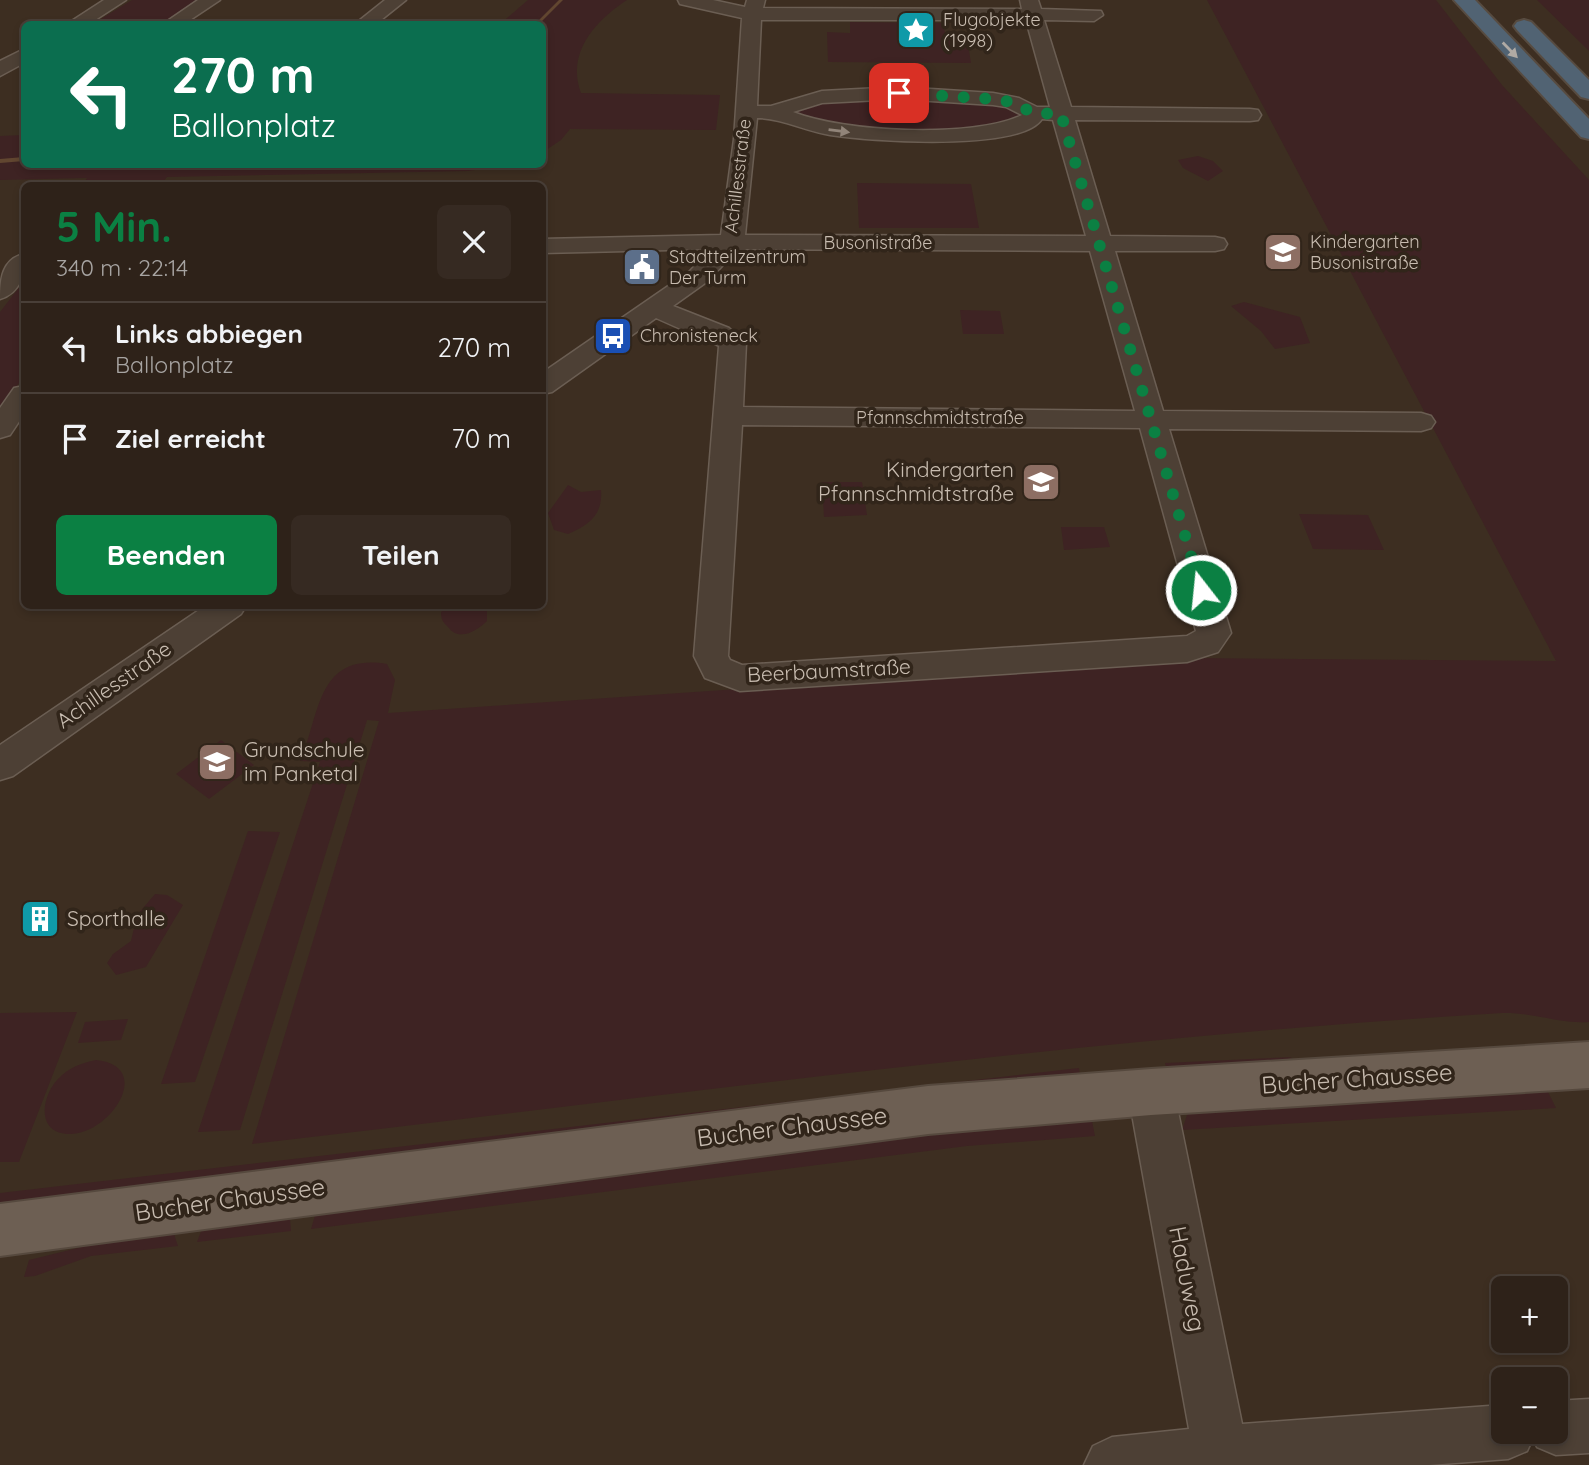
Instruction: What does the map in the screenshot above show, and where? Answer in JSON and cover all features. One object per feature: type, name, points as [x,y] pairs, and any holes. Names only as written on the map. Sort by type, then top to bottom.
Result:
[{"type":"highway","points":[[1464,0],[1589,132]]},
{"type":"highway","points":[[1507,9],[1589,92]]},
{"type":"main road","name":"Bucher Chaussee","points":[[0,1230],[928,1110],[1151,1092],[1589,1065]]},
{"type":"street","points":[[83,21],[117,0]]},
{"type":"street","points":[[177,21],[211,0]]},
{"type":"street","points":[[368,21],[397,0]]},
{"type":"street","points":[[687,0],[754,7],[1031,7],[1094,15]]},
{"type":"street","name":"Achillesstraße","points":[[546,383],[699,276],[731,243],[736,221],[754,7]]},
{"type":"street","points":[[1031,7],[1151,420]]},
{"type":"street","points":[[0,72],[21,57]]},
{"type":"street","points":[[0,72],[21,73]]},
{"type":"street","points":[[746,112],[774,112],[803,100],[822,97],[899,93],[993,99],[1019,105],[1033,113],[1250,115]]},
{"type":"street","points":[[774,112],[800,124],[825,129],[900,135],[1000,129],[1031,120],[1033,113]]},
{"type":"street","name":"Busonistraße","points":[[546,246],[731,243],[1214,244]]},
{"type":"street","points":[[0,258],[21,259]]},
{"type":"street","points":[[0,291],[21,263]]},
{"type":"street","name":"Beerbaumstraße","points":[[655,308],[720,334],[733,344],[719,511],[711,656],[717,669],[740,678],[1187,649],[1206,643],[1214,633],[1151,420]]},
{"type":"street","points":[[0,429],[21,398]]},
{"type":"street","name":"Pfannschmidtstraße","points":[[728,416],[1421,422]]},
{"type":"street","points":[[0,441],[21,440]]},
{"type":"street","name":"Achillesstraße","points":[[0,765],[225,609]]},
{"type":"street","name":"Haduweg","points":[[1151,1092],[1222,1459]]},
{"type":"street","points":[[1568,1427],[1589,1426]]},
{"type":"street","points":[[1112,1465],[1222,1459],[1491,1434]]},
{"type":"shaded area","points":[[132,0],[203,0],[170,21],[101,19]]},
{"type":"shaded area","points":[[528,0],[627,0],[604,18],[586,39],[577,65],[581,93],[720,95],[716,130],[570,129],[561,140],[546,150],[546,21],[504,21]]},
{"type":"shaded area","points":[[1207,0],[1436,0],[1502,85],[1589,180],[1589,1022],[1502,1013],[1189,1037],[876,1070],[252,1144],[379,721],[367,720],[240,1130],[198,1132],[320,762],[300,761],[324,692],[333,678],[346,668],[363,663],[387,664],[395,680],[388,713],[1191,658],[1556,661]]},
{"type":"shaded area","points":[[1537,0],[1589,0],[1589,51]]},
{"type":"shaded area","points":[[850,22],[943,23],[945,33],[960,33],[967,38],[971,63],[828,62],[827,32],[850,33]]},
{"type":"shaded area","points":[[850,97],[983,100],[1024,112],[1019,122],[971,130],[887,131],[799,121],[791,109]]},
{"type":"shaded area","points":[[21,135],[21,168],[488,168],[468,171],[167,177],[163,182],[84,182],[87,178],[0,180],[0,136]]},
{"type":"shaded area","points":[[1198,156],[1213,161],[1223,171],[1208,181],[1183,168],[1178,160]]},
{"type":"shaded area","points":[[857,183],[971,184],[979,228],[859,228]]},
{"type":"shaded area","points":[[21,285],[21,380],[0,410],[0,312]]},
{"type":"shaded area","points":[[1244,302],[1300,317],[1310,343],[1275,349],[1261,331],[1231,306]]},
{"type":"shaded area","points":[[960,310],[1000,311],[1004,334],[963,334]]},
{"type":"shaded area","points":[[822,482],[862,482],[867,515],[824,517]]},
{"type":"shaded area","points":[[568,485],[581,492],[601,490],[601,499],[593,518],[568,534],[554,530],[548,513]]},
{"type":"shaded area","points":[[1299,514],[1368,515],[1384,550],[1313,549]]},
{"type":"shaded area","points":[[1061,527],[1104,527],[1110,547],[1064,550]]},
{"type":"shaded area","points":[[444,609],[487,609],[487,621],[473,631],[457,634],[445,624],[441,612]]},
{"type":"shaded area","points":[[221,740],[254,765],[209,799],[176,774]]},
{"type":"shaded area","points":[[248,831],[280,832],[195,1082],[161,1084]]},
{"type":"shaded area","points":[[155,894],[167,895],[183,905],[146,967],[116,975],[107,963],[113,954],[131,941],[137,915]]},
{"type":"shaded area","points":[[77,1012],[19,1162],[0,1162],[0,1013]]},
{"type":"shaded area","points":[[128,1019],[121,1040],[78,1043],[85,1022]]},
{"type":"shaded area","points":[[1292,1057],[1277,1064],[1167,1071],[1165,1063]]},
{"type":"shaded area","points":[[96,1060],[114,1065],[123,1074],[125,1086],[112,1112],[85,1131],[70,1134],[51,1128],[45,1113],[45,1104],[52,1087],[70,1069]]},
{"type":"shaded area","points":[[1079,1068],[1080,1076],[976,1085],[0,1203],[0,1193]]},
{"type":"shaded area","points":[[1545,1086],[1556,1108],[1182,1130],[1187,1115],[1203,1105]]},
{"type":"shaded area","points":[[1090,1111],[1095,1136],[967,1146],[311,1229],[319,1202]]},
{"type":"shaded area","points":[[289,1206],[291,1231],[197,1242],[206,1218]]},
{"type":"shaded area","points":[[171,1225],[178,1246],[91,1256],[35,1276],[24,1277],[29,1260]]},
{"type":"waterway","points":[[540,21],[561,0]]},
{"type":"waterway","points":[[0,161],[21,159]]},
{"type":"place","name":"Flugobjekte (1998)","points":[[916,30]]},
{"type":"place","name":"Kindergarten Busonistraße","points":[[1283,252]]},
{"type":"place","name":"Stadtteilzentrum Der Turm","points":[[642,267]]},
{"type":"place","name":"Chronisteneck","points":[[613,336]]},
{"type":"place","name":"Kindergarten Pfannschmidtstraße","points":[[1041,482]]},
{"type":"place","name":"Grundschule im Panketal","points":[[217,762]]},
{"type":"place","name":"Sporthalle","points":[[40,919]]},
{"type":"route","points":[[899,93],[970,96],[1012,102],[1033,113],[1061,114],[1201,590]]}]
